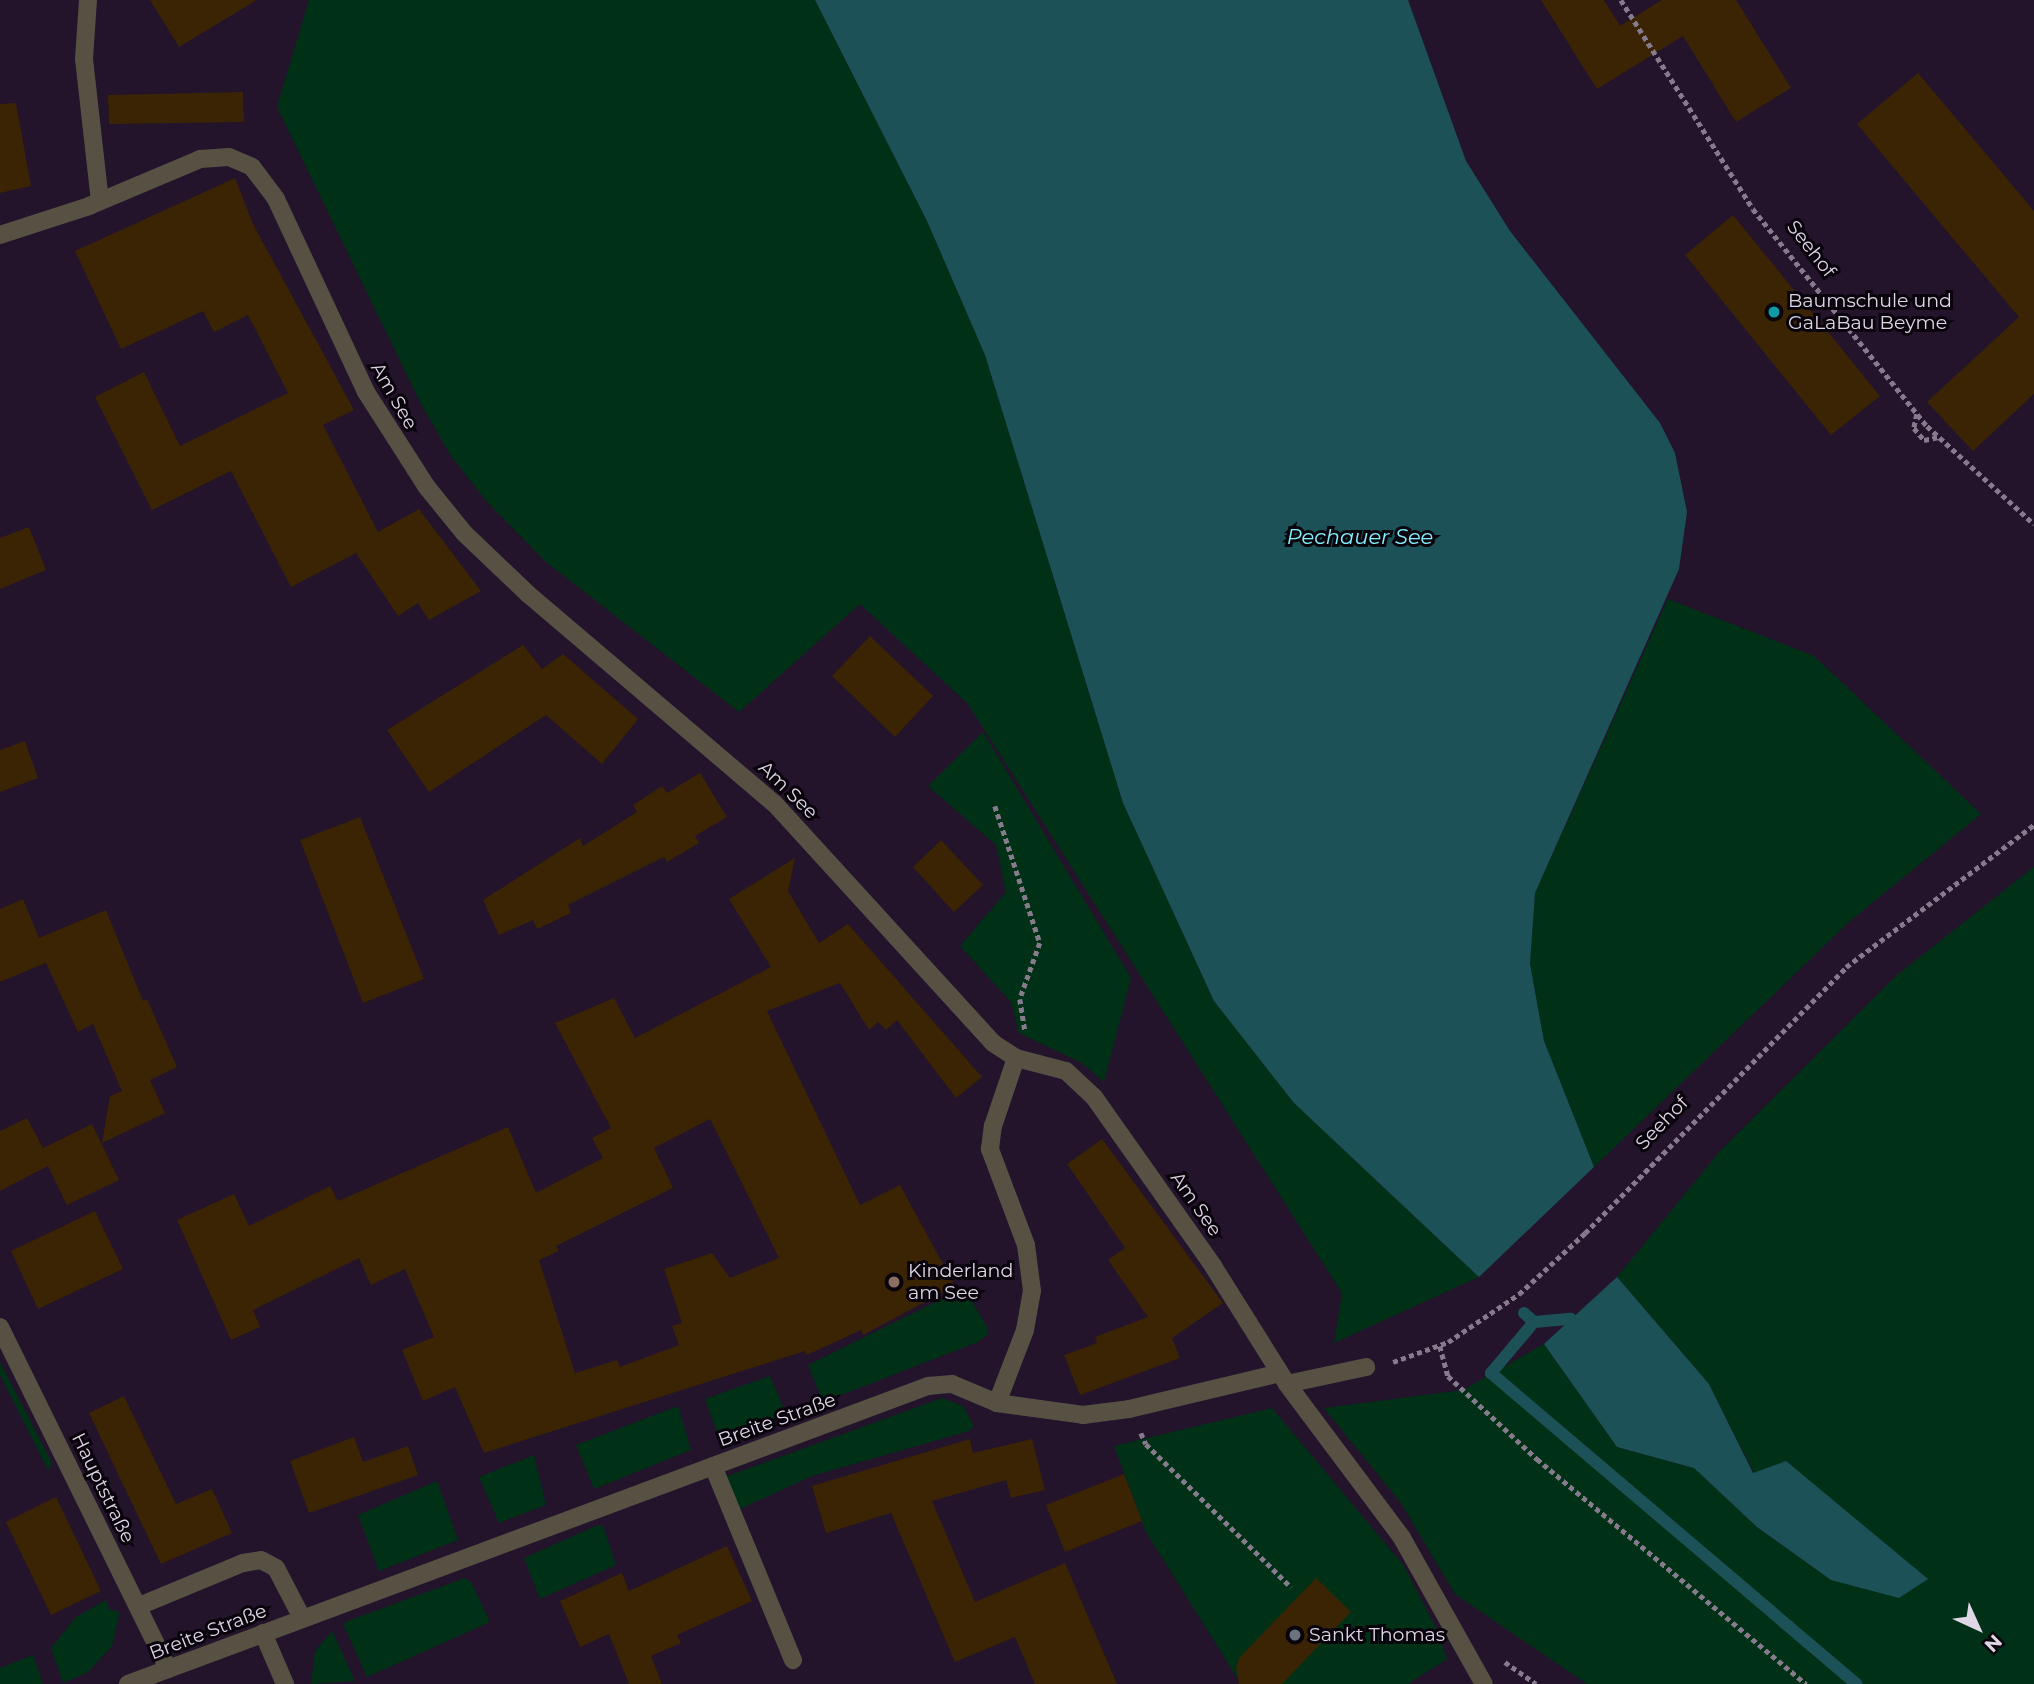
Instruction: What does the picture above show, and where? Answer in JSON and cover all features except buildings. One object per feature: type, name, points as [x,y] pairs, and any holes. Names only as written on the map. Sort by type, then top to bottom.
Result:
[{"type":"street","points":[[88,0],[84,60],[100,201]]},
{"type":"street","name":"Am See","points":[[0,234],[100,201],[200,159],[229,157],[251,167],[276,199],[366,392],[412,467],[464,533],[528,594],[774,803],[985,1035],[1016,1058],[1066,1071],[1094,1097],[1213,1266],[1284,1378],[1383,1510],[1466,1647],[1484,1684]]},
{"type":"street","points":[[997,1403],[1025,1330],[1031,1291],[1026,1245],[990,1149],[993,1126],[1016,1058]]},
{"type":"street","name":"Hauptstraße","points":[[0,1327],[168,1669]]},
{"type":"street","points":[[1284,1378],[1366,1367]]},
{"type":"street","name":"Breite Straße","points":[[128,1684],[935,1384],[958,1386],[997,1403],[1063,1414],[1129,1409],[1284,1378]]},
{"type":"street","points":[[713,1466],[793,1660]]},
{"type":"street","name":"Breite Straße","points":[[139,1606],[243,1563],[261,1560],[276,1568],[302,1618]]},
{"type":"street","points":[[263,1633],[285,1684]]},
{"type":"path","name":"Seehof","points":[[1621,0],[1753,209],[1917,414],[2034,524]]},
{"type":"path","points":[[1917,414],[1913,428],[1924,440],[1940,437]]},
{"type":"path","points":[[995,806],[1040,943],[1021,991],[1026,1034],[1016,1058]]},
{"type":"path","name":"Seehof","points":[[1366,1367],[1440,1346],[1497,1310],[1536,1279],[1846,968],[2034,825]]},
{"type":"path","points":[[1440,1346],[1448,1376],[1537,1460],[1806,1684]]},
{"type":"path","points":[[1129,1409],[1146,1444],[1291,1587]]},
{"type":"shaded area","points":[[309,0],[815,0],[927,221],[985,355],[1123,803],[1214,1001],[1294,1103],[1479,1277],[1334,1343],[1342,1293],[968,704],[860,604],[739,712],[546,562],[488,503],[451,456],[421,404],[277,107]]},
{"type":"shaded area","points":[[1668,599],[1814,656],[1981,814],[1850,921],[1594,1167],[1544,1041],[1530,964],[1535,893]]},
{"type":"shaded area","points":[[983,732],[1131,978],[1104,1082],[1082,1063],[1019,1033],[1011,1002],[960,946],[1006,892],[996,845],[928,786]]},
{"type":"shaded area","points":[[2034,867],[2034,1684],[1587,1684],[1455,1594],[1401,1503],[1324,1408],[1463,1390],[1544,1344],[1617,1447],[1694,1468],[1757,1527],[1831,1580],[1927,1579],[1854,1520],[1754,1473],[1709,1384],[1617,1277],[1720,1151],[1897,975]]},
{"type":"shaded area","points":[[964,1288],[987,1327],[988,1334],[978,1342],[823,1402],[808,1365]]},
{"type":"shaded area","points":[[0,1362],[52,1463],[48,1470],[0,1375]]},
{"type":"shaded area","points":[[770,1376],[787,1416],[720,1441],[705,1399]]},
{"type":"shaded area","points":[[942,1398],[963,1406],[974,1426],[969,1431],[812,1476],[738,1510],[725,1477]]},
{"type":"shaded area","points":[[678,1406],[691,1450],[594,1489],[576,1445]]},
{"type":"shaded area","points":[[1272,1408],[1404,1566],[1437,1630],[1447,1659],[1408,1684],[1241,1684],[1146,1532],[1114,1446]]},
{"type":"shaded area","points":[[534,1455],[546,1505],[499,1523],[479,1477]]},
{"type":"shaded area","points":[[437,1481],[458,1540],[379,1571],[358,1515]]},
{"type":"shaded area","points":[[598,1525],[603,1526],[616,1565],[540,1599],[524,1558]]},
{"type":"shaded area","points":[[465,1578],[471,1582],[490,1622],[367,1677],[344,1626],[345,1622]]},
{"type":"shaded area","points":[[106,1600],[110,1610],[118,1611],[119,1615],[112,1646],[88,1672],[63,1683],[51,1648],[76,1617]]},
{"type":"shaded area","points":[[332,1631],[355,1681],[311,1684],[315,1651]]},
{"type":"shaded area","points":[[33,1655],[43,1684],[0,1684],[0,1668]]},
{"type":"water","name":"Pechauer See","points":[[815,0],[1408,0],[1466,161],[1510,231],[1660,423],[1675,453],[1687,512],[1679,569],[1535,893],[1530,964],[1544,1041],[1594,1167],[1479,1277],[1294,1103],[1214,1001],[1123,803],[985,355],[927,221]]},
{"type":"water","points":[[1617,1277],[1709,1384],[1753,1473],[1786,1461],[1928,1579],[1899,1598],[1831,1580],[1757,1527],[1694,1468],[1617,1447],[1544,1344]]},
{"type":"waterway","points":[[1524,1313],[1534,1322],[1491,1373],[1857,1684]]},
{"type":"waterway","points":[[1534,1322],[1571,1319]]},
{"type":"place","name":"Baumschule und GaLaBau Beyme","points":[[1774,312]]},
{"type":"place","name":"Kinderland am See","points":[[894,1282]]},
{"type":"place","name":"Sankt Thomas","points":[[1295,1635]]}]
